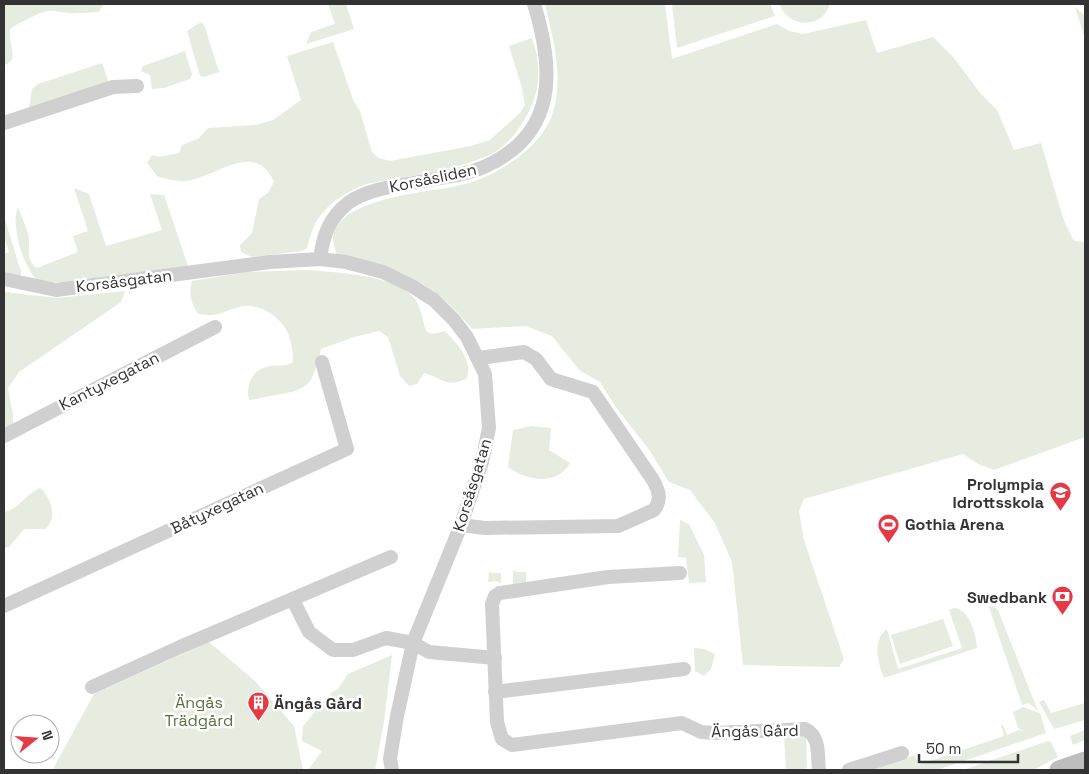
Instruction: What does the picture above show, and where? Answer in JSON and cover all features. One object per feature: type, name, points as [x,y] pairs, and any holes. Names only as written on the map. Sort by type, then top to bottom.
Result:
[{"type":"street","name":"Korsåsliden","points":[[320,259],[323,236],[329,223],[338,212],[357,198],[374,191],[485,167],[515,148],[530,131],[539,116],[546,96],[548,76],[546,56],[534,4]]},
{"type":"street","points":[[4,123],[113,87],[137,86]]},
{"type":"street","name":"Korsåsgatan","points":[[4,279],[56,290],[270,262],[320,259],[346,262],[383,272],[412,286],[434,300],[454,320],[479,358],[485,374],[489,428],[482,462],[461,525],[413,643],[391,765]]},
{"type":"street","name":"Kantyxegatan","points":[[4,436],[215,327]]},
{"type":"street","points":[[461,525],[485,528],[618,526],[654,510],[660,495],[653,480],[593,392],[551,379],[536,359],[524,352],[479,358]]},
{"type":"street","name":"Båtyxegatan","points":[[4,606],[347,449],[322,362]]},
{"type":"street","points":[[92,687],[180,646],[293,600],[391,557]]},
{"type":"street","name":"Ängås Gård","points":[[680,573],[608,577],[500,593],[495,596],[492,604],[494,658],[499,733],[502,739],[512,745],[682,723],[701,732],[714,733],[805,729],[811,732],[816,739],[819,770]]},
{"type":"street","points":[[293,600],[309,632],[333,650],[353,650],[386,638],[413,643],[429,652],[494,658]]},
{"type":"street","points":[[496,692],[684,669]]},
{"type":"street","points":[[849,770],[902,753]]},
{"type":"street","points":[[1059,770],[1085,762]]},
{"type":"green space","points":[[4,4],[104,4],[99,12],[45,12],[13,27],[10,29],[12,60],[6,65],[4,63]]},
{"type":"green space","points":[[328,4],[346,4],[354,29],[306,44],[311,32],[335,24]]},
{"type":"green space","points":[[545,4],[665,4],[672,59],[777,24],[789,31],[803,34],[866,20],[877,53],[933,37],[954,58],[980,93],[997,110],[1014,150],[1041,143],[1063,218],[1074,241],[1085,242],[1085,437],[994,470],[978,464],[963,454],[804,499],[799,511],[804,540],[844,659],[839,667],[743,665],[732,562],[715,523],[690,490],[669,482],[650,451],[615,406],[600,382],[579,370],[552,336],[525,326],[472,329],[442,298],[412,278],[396,271],[337,256],[333,237],[340,223],[352,212],[390,198],[478,180],[518,158],[540,137],[548,125],[553,112],[558,85],[556,58]]},
{"type":"green space","points":[[672,4],[770,4],[775,16],[677,48]]},
{"type":"green space","points":[[779,4],[830,4],[820,18],[813,22],[805,23],[790,18],[783,12]]},
{"type":"green space","points":[[1075,7],[1085,16],[1085,39]]},
{"type":"green space","points":[[201,22],[204,25],[219,72],[204,77],[200,76],[187,31]]},
{"type":"green space","points":[[532,38],[538,67],[535,96],[524,120],[507,143],[486,157],[470,162],[435,172],[366,184],[350,192],[335,201],[322,214],[312,231],[307,248],[302,251],[252,257],[241,252],[240,245],[252,233],[259,199],[268,193],[274,182],[266,169],[256,163],[233,164],[196,179],[182,181],[158,177],[147,163],[152,155],[160,157],[179,153],[182,145],[198,139],[208,128],[256,125],[273,120],[301,100],[287,56],[333,42],[354,102],[360,111],[372,152],[379,158],[390,161],[471,146],[490,140],[520,113],[525,105],[522,88],[509,46]]},
{"type":"green space","points":[[185,51],[192,74],[190,79],[164,88],[152,89],[150,75],[141,71],[143,66]]},
{"type":"green space","points":[[102,63],[109,83],[29,108],[32,89],[38,84]]},
{"type":"green space","points":[[74,188],[89,194],[106,246],[162,230],[150,194],[164,195],[188,266],[65,282],[39,282],[28,268],[20,247],[16,225],[18,207],[28,234],[30,260],[37,268],[78,252],[73,236],[88,231]]},
{"type":"green space","points":[[4,216],[21,272],[20,277],[4,274],[4,254],[9,252],[4,237]]},
{"type":"green space","points":[[308,270],[365,276],[394,284],[406,291],[415,299],[421,311],[427,332],[433,334],[445,331],[459,347],[468,365],[467,378],[449,383],[424,373],[417,384],[409,386],[400,376],[388,337],[379,331],[354,337],[321,349],[312,377],[304,387],[298,390],[249,400],[249,384],[257,372],[266,367],[286,365],[293,362],[293,353],[287,332],[283,325],[270,313],[255,307],[239,307],[216,314],[198,314],[191,298],[192,281],[247,272]]},
{"type":"green space","points":[[125,291],[121,302],[19,372],[8,388],[13,424],[4,429],[4,292],[57,298]]},
{"type":"green space","points":[[531,426],[551,428],[549,450],[570,463],[558,475],[550,478],[533,478],[524,476],[508,467],[513,430]]},
{"type":"green space","points":[[40,488],[48,497],[52,508],[49,525],[45,529],[24,529],[9,547],[4,548],[4,512],[14,508]]},
{"type":"green space","points":[[680,520],[689,524],[704,555],[706,582],[689,583],[686,558],[678,557]]},
{"type":"green space","points":[[515,570],[516,572],[526,572],[526,583],[513,584],[513,571]]},
{"type":"green space","points":[[489,571],[491,573],[501,573],[501,583],[496,581],[488,582]]},
{"type":"green space","points":[[993,606],[998,610],[1038,711],[1029,703],[1022,705],[989,607]]},
{"type":"green space","points":[[954,608],[960,609],[968,618],[974,630],[977,648],[884,678],[878,659],[878,645],[879,639],[887,629],[898,669],[962,648],[949,610]]},
{"type":"green space","points":[[943,619],[953,646],[900,664],[891,635]]},
{"type":"green space","name":"Ängås Trädgård","points":[[209,642],[255,681],[294,726],[303,770],[54,770],[56,764],[60,764],[60,756],[94,694]]},
{"type":"green space","points":[[694,648],[704,649],[715,654],[711,669],[704,676],[695,671]]},
{"type":"green space","points":[[392,655],[384,722],[375,770],[308,770],[322,751],[302,741],[303,726],[332,692],[338,689],[348,674]]},
{"type":"green space","points":[[1044,700],[1051,713],[1085,703],[1085,720],[1054,729],[1039,702]]},
{"type":"green space","points":[[1023,707],[1040,713],[1046,733],[937,770],[872,770],[915,755],[918,765],[1004,736],[1001,726],[1003,725],[1007,735],[1019,730],[1026,732],[1018,728],[1013,712]]},
{"type":"green space","points":[[1085,730],[1085,740],[1073,745],[1070,736]]},
{"type":"green space","points":[[804,733],[806,737],[807,767],[803,770],[786,770],[784,734]]},
{"type":"green space","points":[[1048,741],[1051,742],[1058,757],[1033,770],[963,770]]},
{"type":"place","name":"Prolympia Idrottsskola","points":[[1060,512]]},
{"type":"place","name":"Gothia Arena","points":[[889,543]]},
{"type":"place","name":"Swedbank","points":[[1063,616]]},
{"type":"place","name":"Ängås Gård","points":[[258,722]]}]
